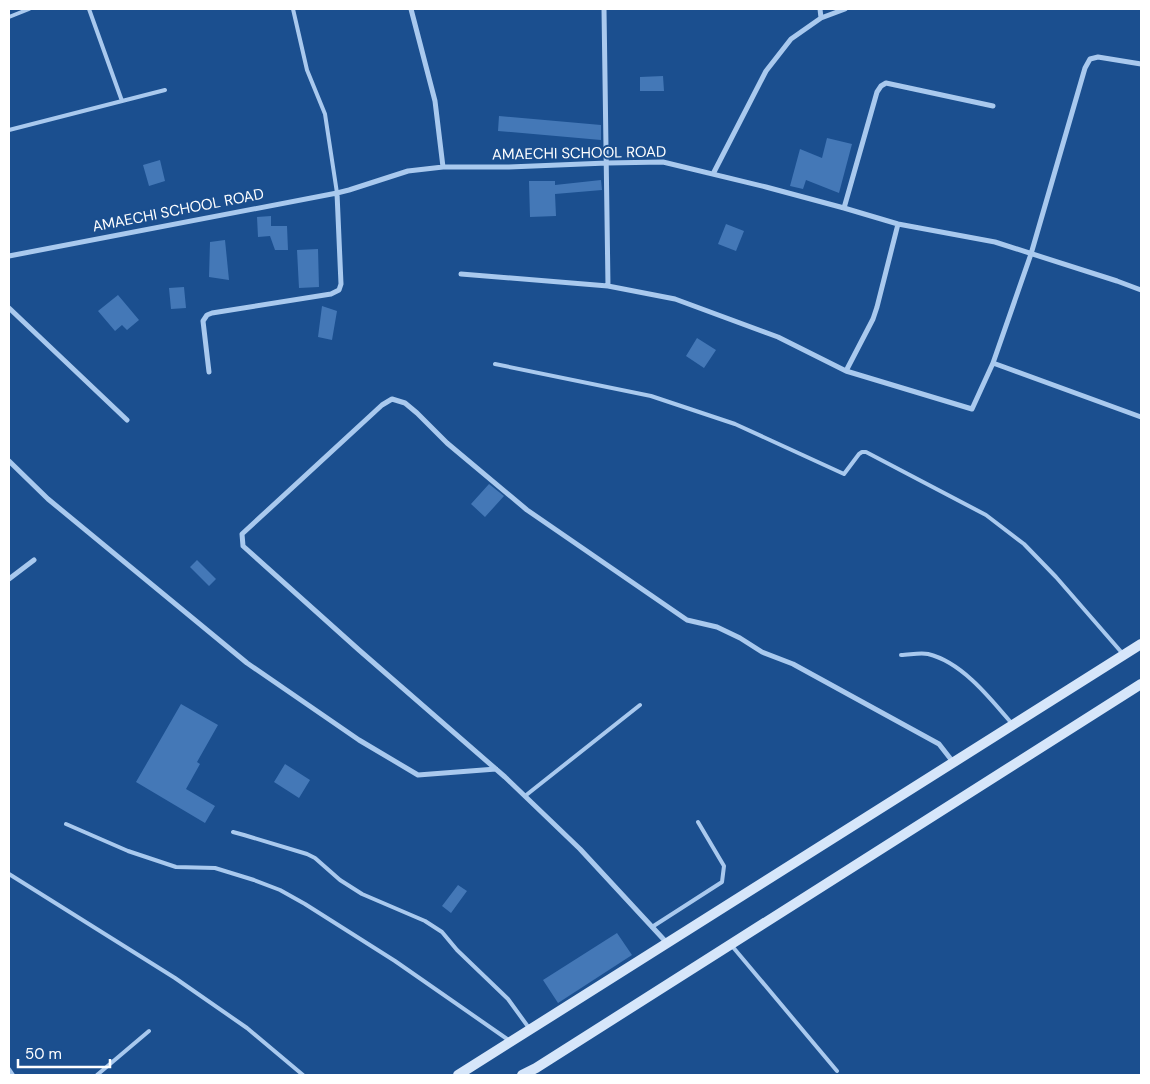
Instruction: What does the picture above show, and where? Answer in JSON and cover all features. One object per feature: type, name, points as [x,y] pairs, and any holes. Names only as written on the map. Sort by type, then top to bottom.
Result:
[{"type":"main road","points":[[458,1075],[1141,644]]},
{"type":"main road","points":[[522,1075],[538,1072],[731,944],[1141,684]]},
{"type":"street","points":[[411,9],[435,101],[443,167]]},
{"type":"street","points":[[604,9],[608,286]]},
{"type":"street","points":[[820,9],[821,18]]},
{"type":"street","points":[[713,174],[766,71],[791,40],[821,18],[844,9]]},
{"type":"street","points":[[461,274],[608,286],[675,298],[778,337],[846,371],[972,409],[993,364],[1031,254],[1085,68],[1090,59],[1098,57],[1141,64]]},
{"type":"street","points":[[844,208],[877,92],[881,86],[886,83],[993,106]]},
{"type":"street","name":"AMAECHI SCHOOL ROAD","points":[[9,256],[337,193],[408,171],[443,167],[663,162],[844,208],[898,224],[995,242],[1141,290]]},
{"type":"street","points":[[209,372],[203,321],[207,315],[331,294],[339,290],[341,284],[337,193]]},
{"type":"street","points":[[846,371],[875,313],[882,292],[898,224]]},
{"type":"street","points":[[9,308],[127,420]]},
{"type":"street","points":[[993,364],[1141,417]]},
{"type":"street","points":[[667,944],[580,848],[525,796],[243,546],[242,534],[382,405],[392,399],[405,403],[417,412],[447,443],[527,510],[687,620],[717,627],[740,638],[762,652],[792,664],[940,744],[953,762]]},
{"type":"street","points":[[9,461],[48,499],[247,662],[359,740],[418,775],[496,769]]},
{"type":"street","points":[[9,579],[34,560]]},
{"type":"lane","points":[[9,17],[30,9]]},
{"type":"lane","points":[[89,9],[122,101]]},
{"type":"lane","points":[[293,9],[307,70],[325,114],[337,193]]},
{"type":"lane","points":[[9,130],[165,90]]},
{"type":"lane","points":[[494,364],[652,396],[735,424],[844,474],[859,454],[866,452],[986,515],[1024,544],[1056,577],[1124,655]]},
{"type":"lane","points":[[901,655],[926,654],[947,661],[986,693],[1013,725]]},
{"type":"lane","points":[[525,796],[640,706]]},
{"type":"lane","points":[[652,927],[722,882],[724,866],[698,822]]},
{"type":"lane","points":[[66,824],[128,851],[176,867],[215,868],[280,890],[395,961],[512,1042]]},
{"type":"lane","points":[[233,832],[315,858],[340,880],[362,894],[424,921],[442,932],[457,950],[508,999],[530,1030]]},
{"type":"lane","points":[[9,874],[176,978],[247,1028],[303,1075]]},
{"type":"lane","points":[[731,944],[838,1071]]},
{"type":"lane","points":[[97,1075],[148,1031]]},
{"type":"lane","points":[[9,1069],[13,1075]]},
{"type":"building","points":[[663,76],[664,91],[640,91],[640,77]]},
{"type":"building","points":[[499,116],[601,125],[601,140],[498,131]]},
{"type":"building","points":[[827,138],[852,144],[839,193],[806,180],[803,189],[790,186],[800,149],[822,158]]},
{"type":"building","points":[[160,160],[165,181],[149,186],[143,165]]},
{"type":"building","points":[[601,180],[602,190],[555,194],[556,216],[530,217],[529,181],[555,181],[555,185]]},
{"type":"building","points":[[271,216],[271,226],[287,226],[288,250],[275,250],[270,236],[258,237],[257,217]]},
{"type":"building","points":[[726,224],[744,231],[736,251],[718,244]]},
{"type":"building","points":[[225,240],[229,280],[209,277],[210,242]]},
{"type":"building","points":[[318,249],[319,287],[299,288],[297,250]]},
{"type":"building","points":[[184,287],[186,308],[171,309],[169,288]]},
{"type":"building","points":[[118,295],[139,320],[127,330],[122,325],[115,331],[98,311]]},
{"type":"building","points":[[322,306],[337,311],[332,340],[318,337]]},
{"type":"building","points":[[697,338],[716,350],[704,368],[686,356]]},
{"type":"building","points":[[489,484],[504,496],[485,517],[471,504]]},
{"type":"building","points":[[197,560],[216,579],[209,586],[190,567]]},
{"type":"building","points":[[181,704],[218,725],[197,762],[200,764],[186,789],[215,806],[205,823],[136,782]]},
{"type":"building","points":[[285,764],[310,780],[299,798],[274,782]]},
{"type":"building","points":[[458,885],[467,891],[451,913],[442,906]]},
{"type":"building","points":[[617,933],[632,955],[558,1003],[543,980]]}]
